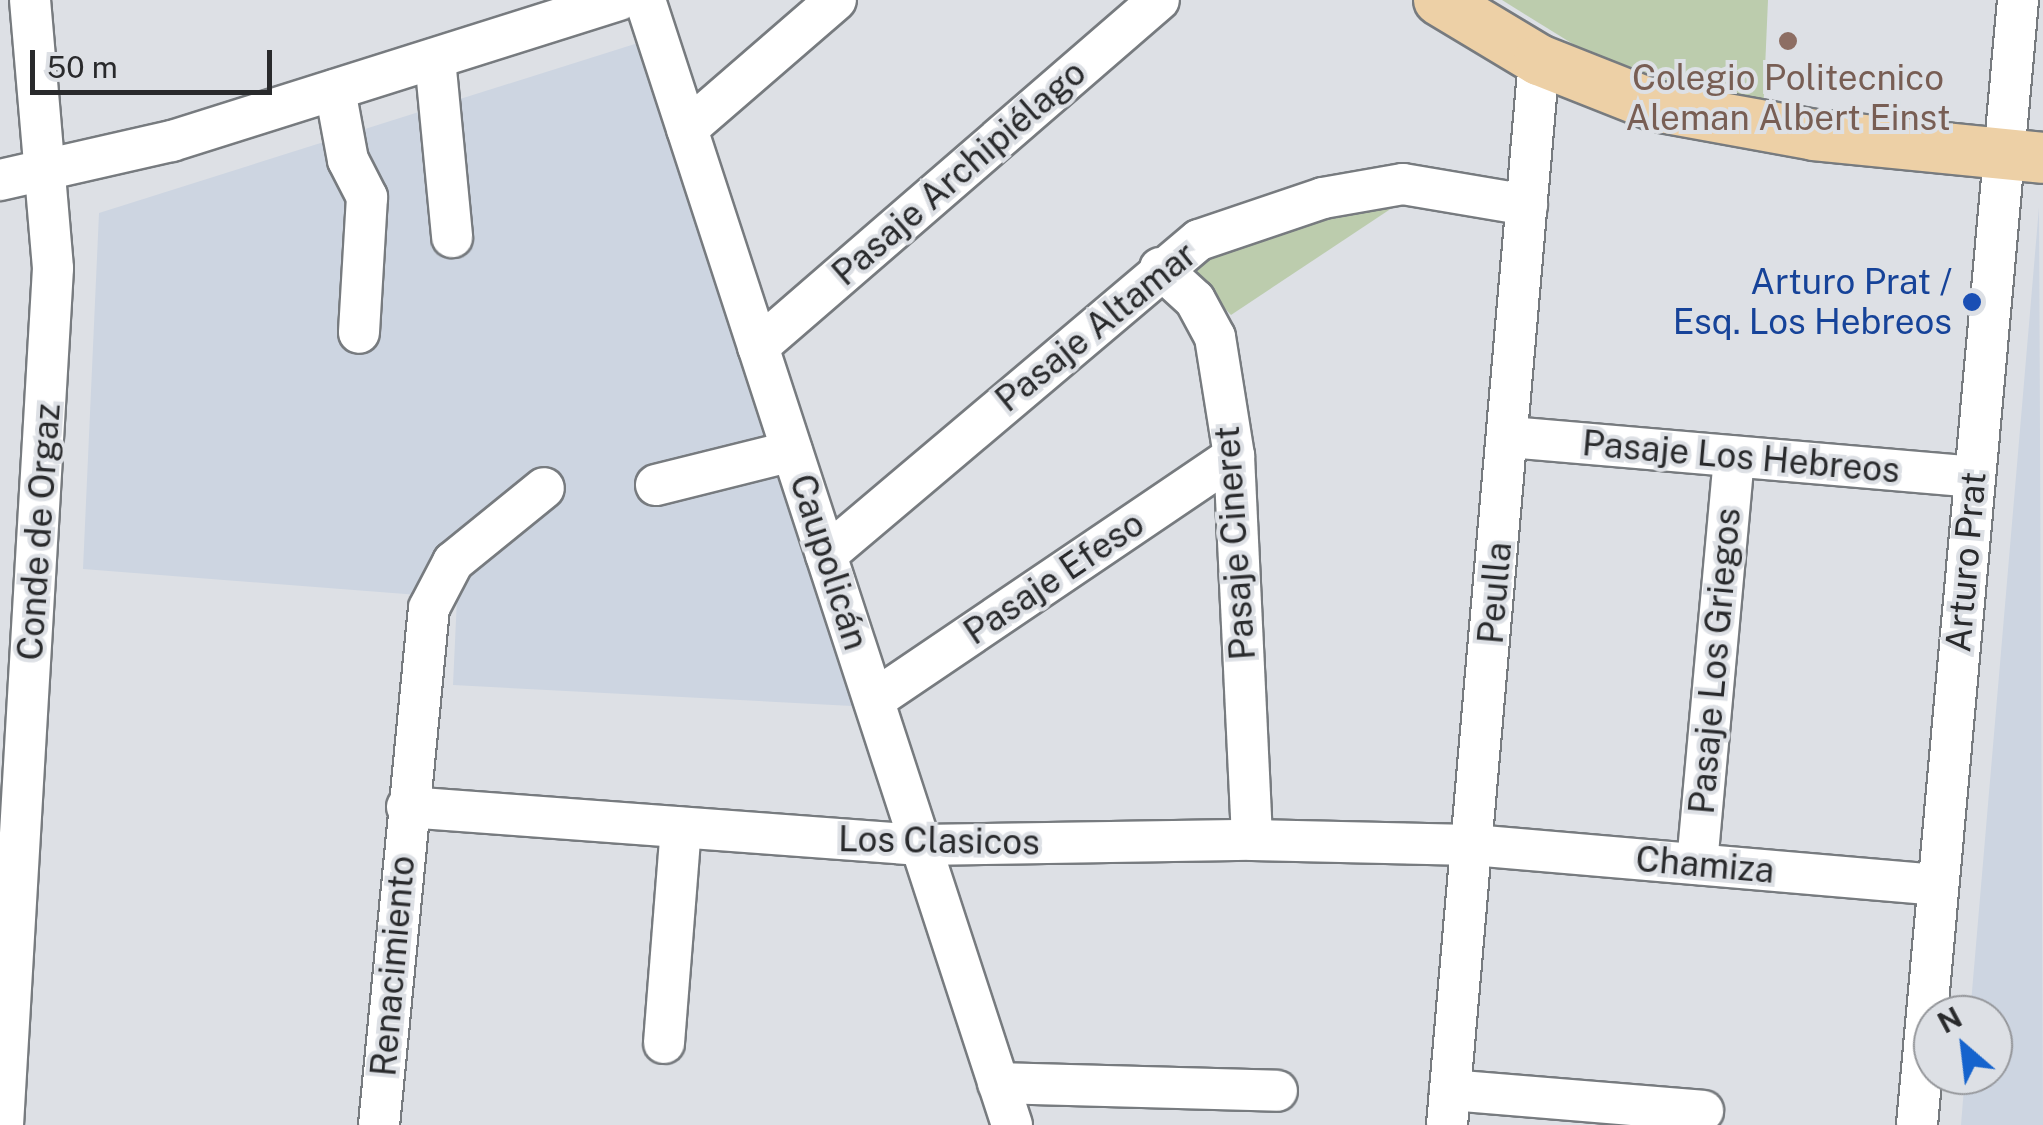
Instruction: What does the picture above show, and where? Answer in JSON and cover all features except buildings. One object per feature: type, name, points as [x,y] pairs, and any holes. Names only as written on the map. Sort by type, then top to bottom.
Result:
[{"type":"main road","points":[[1440,0],[1539,60],[1614,92],[1698,116],[2022,156]]},
{"type":"street","name":"Conde de Orgaz","points":[[3,1125],[52,324],[50,171],[30,0]]},
{"type":"street","points":[[0,180],[50,171],[335,90],[618,0]]},
{"type":"street","name":"Caupolicán","points":[[644,0],[1012,1125]]},
{"type":"street","points":[[687,129],[836,0]]},
{"type":"street","name":"Pasaje Archipiélago","points":[[758,346],[1159,0]]},
{"type":"street","name":"Arturo Prat","points":[[1916,1125],[1973,477],[2022,156],[2018,0]]},
{"type":"street","points":[[434,59],[452,237]]},
{"type":"street","name":"Peulla","points":[[1449,1107],[1510,437],[1539,60]]},
{"type":"street","points":[[335,90],[348,160],[367,197],[359,333]]},
{"type":"street","name":"Pasaje Altamar","points":[[826,555],[1160,268],[1199,240],[1323,198],[1404,184],[1526,205]]},
{"type":"street","name":"Pasaje Cineret","points":[[1160,268],[1195,300],[1215,337],[1234,456],[1252,840]]},
{"type":"street","name":"Pasaje Los Hebreos","points":[[1510,437],[1973,477]]},
{"type":"street","points":[[656,485],[792,451]]},
{"type":"street","name":"Pasaje Efeso","points":[[874,700],[1234,456]]},
{"type":"street","name":"Pasaje Los Griegos","points":[[1697,864],[1734,456]]},
{"type":"street","name":"Renacimiento","points":[[378,1125],[430,608],[442,576],[544,488]]},
{"type":"street","name":"Los Clasicos","points":[[407,807],[921,845],[1252,840],[1472,845]]},
{"type":"street","points":[[664,1043],[681,828]]},
{"type":"street","name":"Chamiza","points":[[1472,845],[1937,885]]},
{"type":"street","points":[[998,1083],[1277,1091]]},
{"type":"street","points":[[1449,1107],[1703,1110]]},
{"type":"shaded area","points":[[638,43],[852,706],[453,685],[457,598],[83,569],[99,213]]},
{"type":"shaded area","points":[[2039,207],[2043,1125],[1961,1125],[1963,1095],[2013,1095],[2013,995],[1972,995]]},
{"type":"green space","points":[[1502,0],[1768,0],[1763,115],[1581,49]]},
{"type":"green space","points":[[1392,208],[1231,315],[1187,269],[1261,232]]},
{"type":"place","name":"Colegio Politecnico Aleman Albert Einst","points":[[1788,41]]},
{"type":"place","name":"Arturo Prat / Esq. Los Hebreos","points":[[1972,302]]}]
